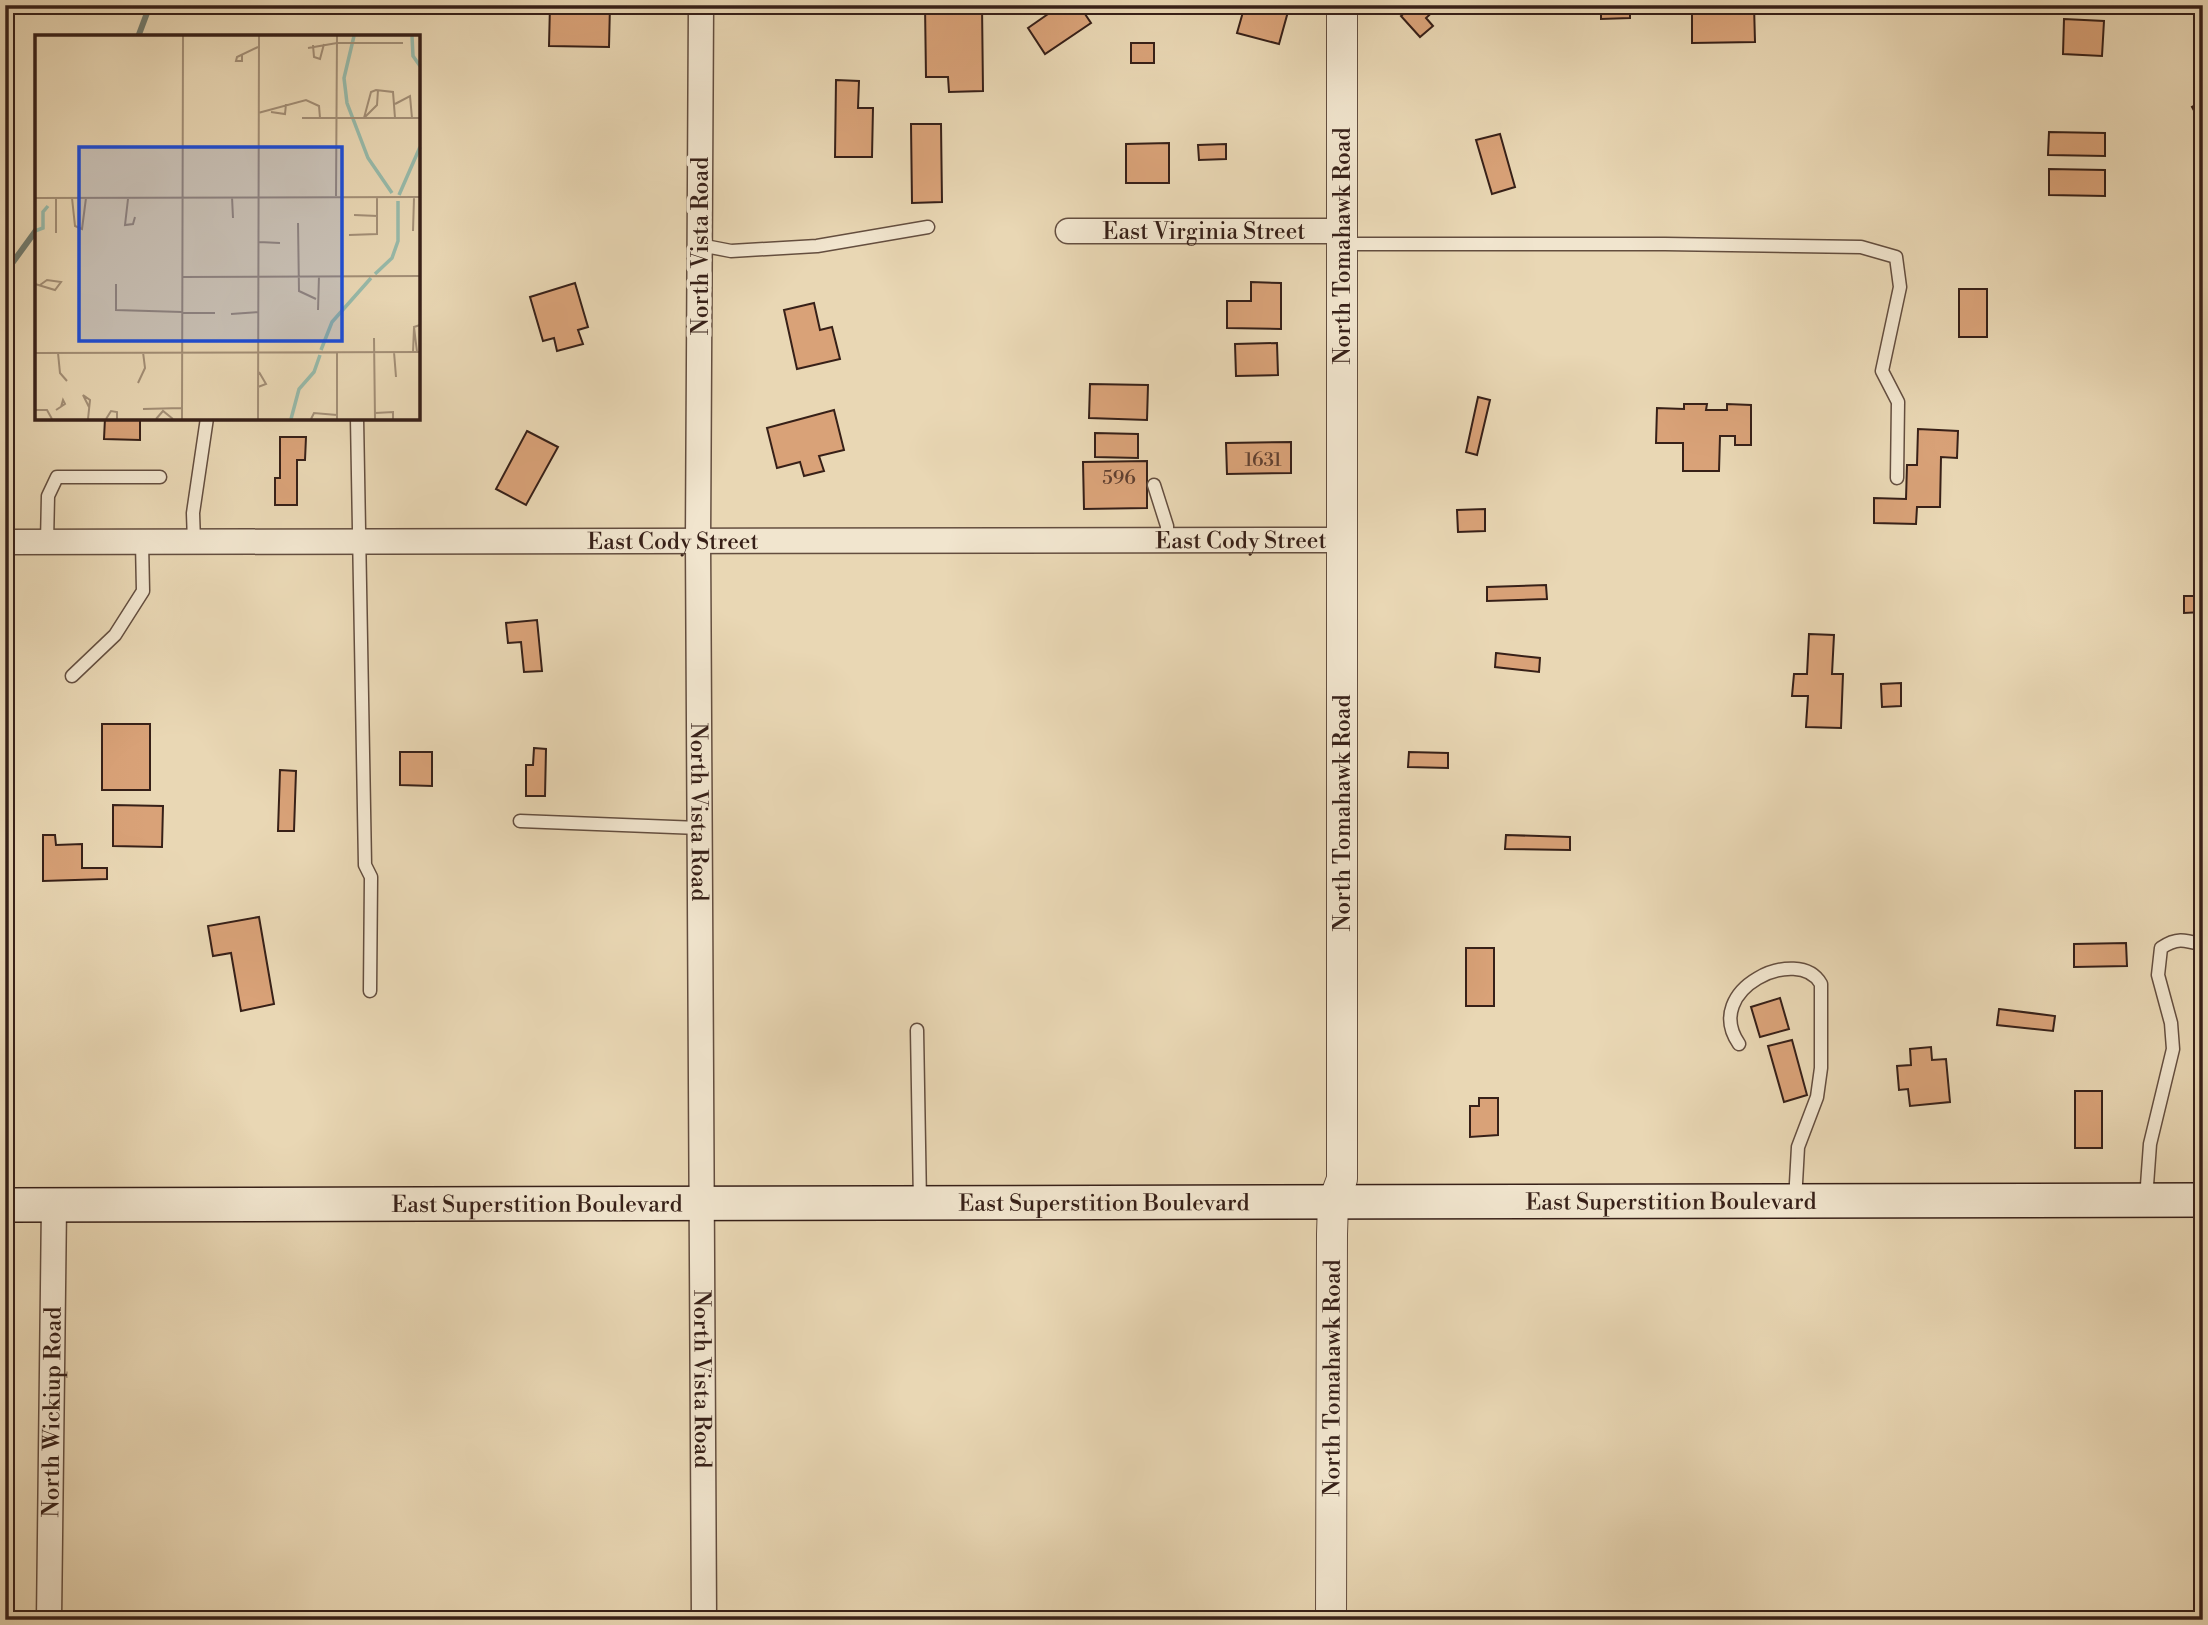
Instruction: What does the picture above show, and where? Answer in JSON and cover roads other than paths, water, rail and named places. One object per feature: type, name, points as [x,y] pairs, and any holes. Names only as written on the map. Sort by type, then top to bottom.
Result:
[{"type":"main road","name":"East Superstition Boulevard","points":[[5,1205],[2203,1200]]},
{"type":"street","name":"North Vista Road","points":[[701,5],[698,541],[704,1620]]},
{"type":"street","name":"North Tomahawk Road","points":[[1331,1620],[1333,1203],[1342,1179],[1342,5]]},
{"type":"street","name":"East Virginia Street","points":[[1068,231],[1342,237]]},
{"type":"street","name":"East Cody Street","points":[[5,542],[1343,540]]},
{"type":"street","name":"North Wickiup Road","points":[[49,1620],[54,1205]]},
{"type":"lane","points":[[700,245],[731,251],[817,246],[928,227]]},
{"type":"lane","points":[[1342,237],[1861,247],[1896,257],[1900,287],[1882,371],[1898,402],[1897,478]]},
{"type":"lane","points":[[194,542],[193,513],[207,420]]},
{"type":"lane","points":[[357,420],[365,865],[371,877],[370,990]]},
{"type":"lane","points":[[47,542],[48,496],[57,477],[160,477]]},
{"type":"lane","points":[[1154,485],[1167,526],[1167,541]]},
{"type":"lane","points":[[72,676],[115,635],[143,591],[142,542]]},
{"type":"lane","points":[[520,821],[699,828]]},
{"type":"lane","points":[[2146,1200],[2150,1144],[2173,1049],[2171,1023],[2158,975],[2161,947],[2172,941],[2185,940],[2203,945]]},
{"type":"lane","points":[[1739,1044],[1731,1025],[1731,1014],[1735,1001],[1749,982],[1780,970],[1817,976],[1821,984],[1821,1068],[1817,1097],[1798,1147],[1795,1202]]},
{"type":"lane","points":[[917,1030],[920,1204]]},
{"type":"waterway","points":[[139,35],[150,5]]},
{"type":"waterway","points":[[5,273],[35,232]]}]
